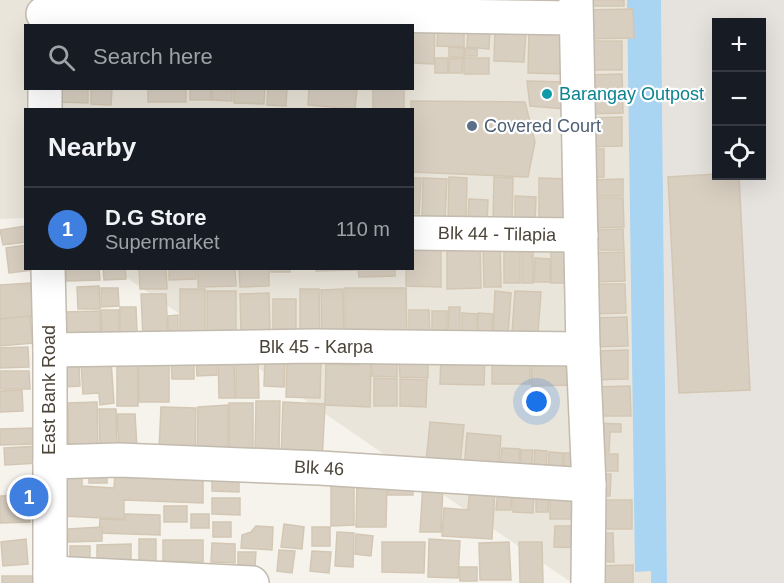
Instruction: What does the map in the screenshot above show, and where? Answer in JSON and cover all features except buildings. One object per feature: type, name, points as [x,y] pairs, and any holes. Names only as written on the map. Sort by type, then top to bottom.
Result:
[{"type":"street","points":[[43,13],[309,14],[576,9],[583,350],[589,485],[588,583]]},
{"type":"street","points":[[45,90],[45,108]]},
{"type":"street","name":"Blk 44 - Tilapia","points":[[414,233],[581,236]]},
{"type":"street","name":"East Bank Road","points":[[48,270],[50,578]]},
{"type":"street","name":"Blk 45 - Karpa","points":[[50,350],[314,346],[583,350]]},
{"type":"street","name":"Blk 46","points":[[50,462],[119,460],[320,468],[589,485]]},
{"type":"street","points":[[50,578],[252,583]]},
{"type":"shaded area","points":[[0,0],[34,0],[34,24],[24,24],[24,90],[34,90],[34,108],[24,108],[24,218],[0,219]]},
{"type":"shaded area","points":[[55,0],[644,0],[653,583],[572,583],[115,270],[414,270],[414,108],[57,108],[56,90],[414,90],[414,24],[385,24]]},
{"type":"shaded area","points":[[661,0],[784,0],[784,583],[667,583]]},
{"type":"water","points":[[627,0],[661,0],[667,583],[651,583],[651,571],[635,572]]},
{"type":"place","name":"Barangay Outpost","points":[[547,94]]},
{"type":"place","name":"Covered Court","points":[[472,126]]},
{"type":"place","name":"D.G Store","points":[[29,497]]}]
